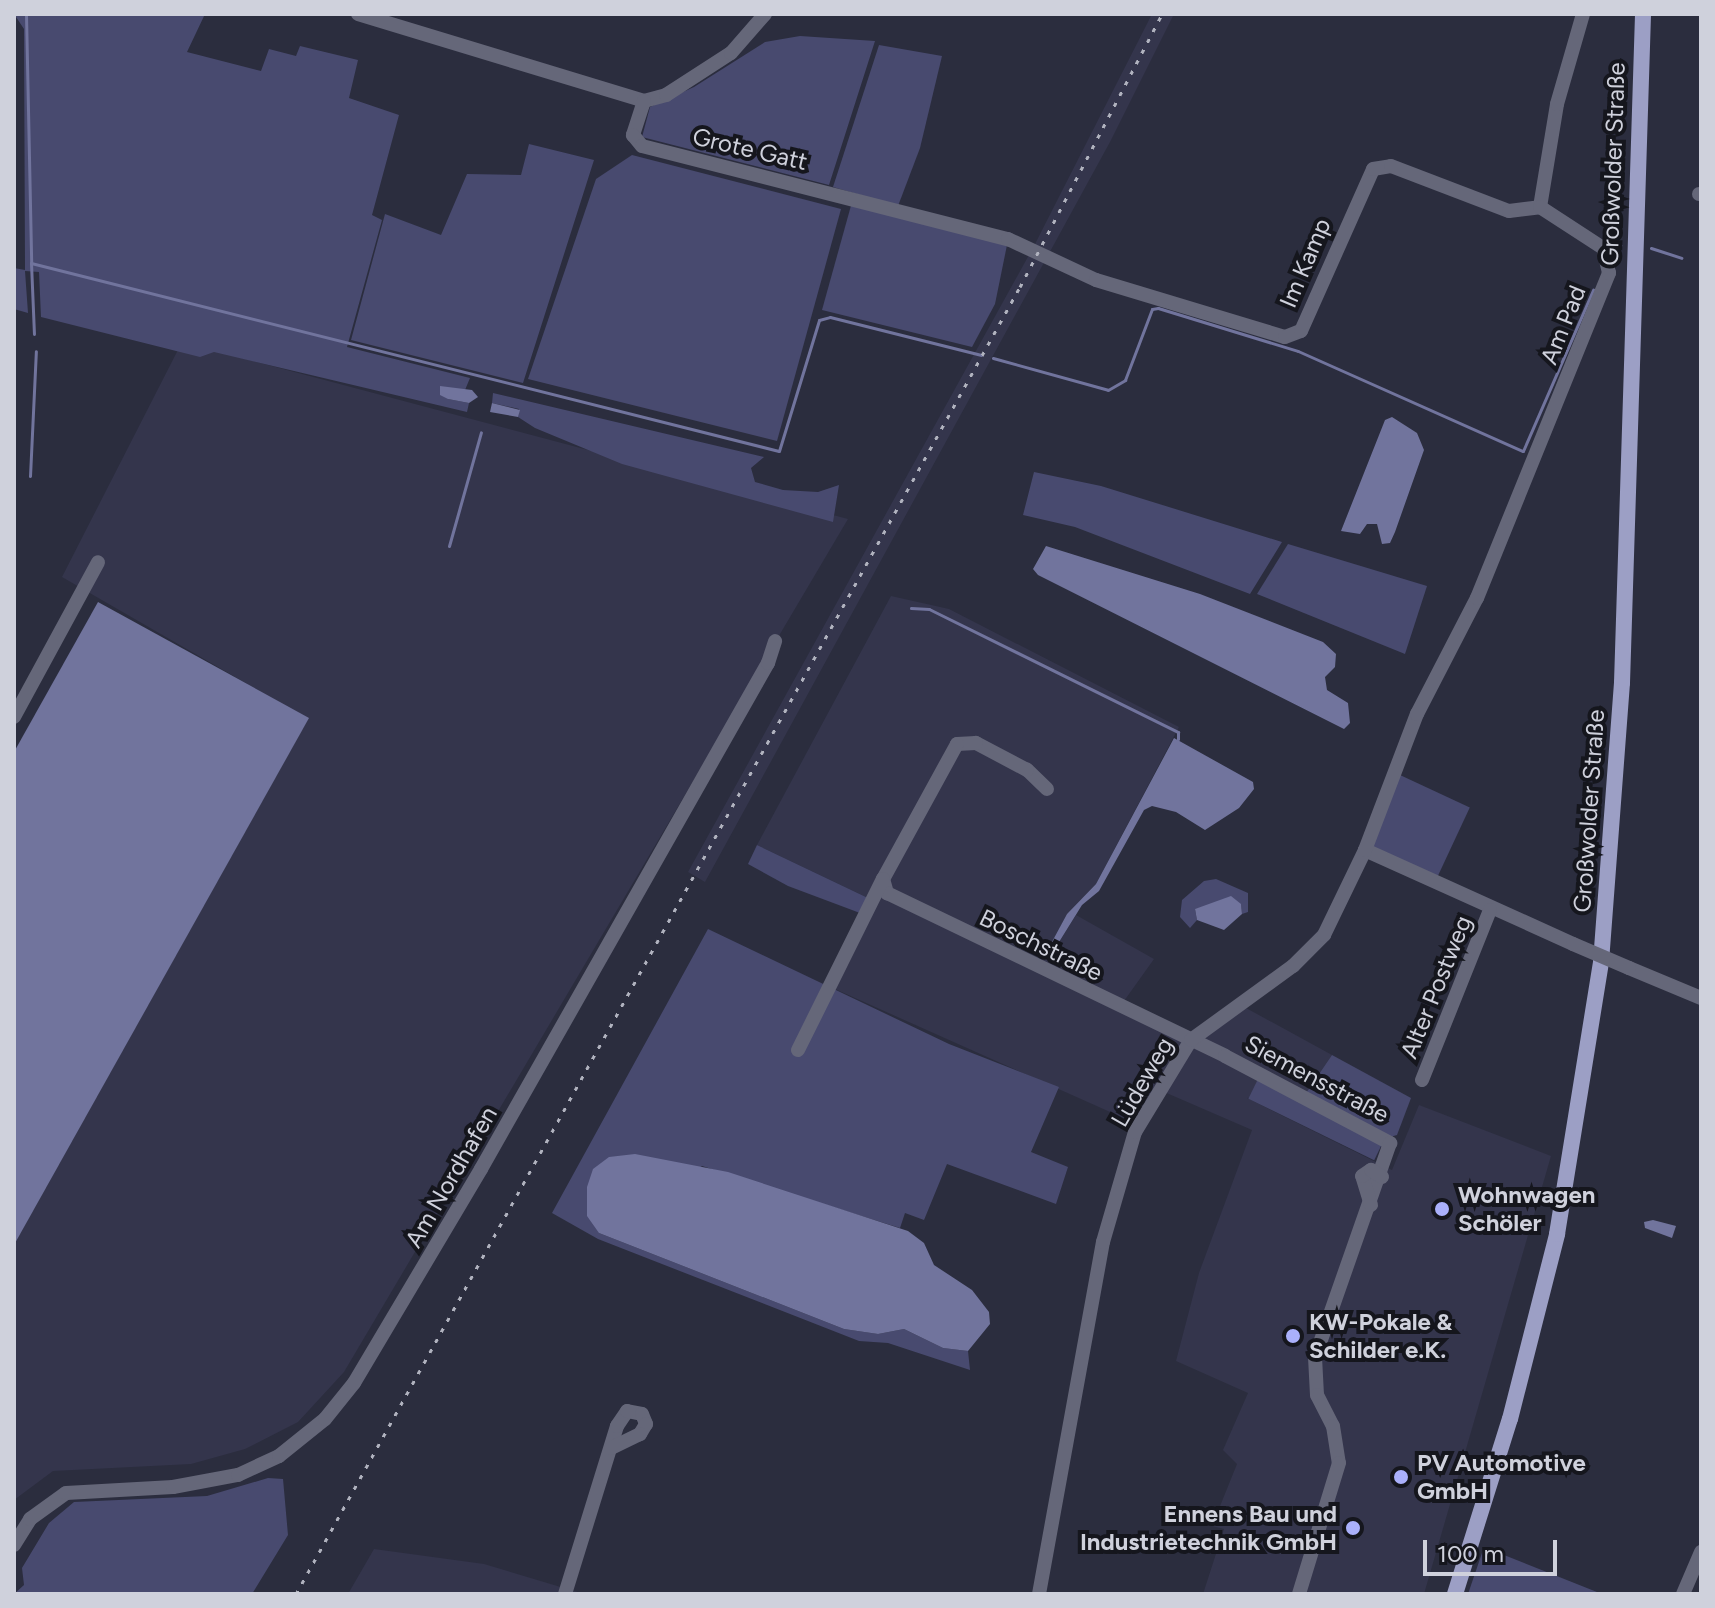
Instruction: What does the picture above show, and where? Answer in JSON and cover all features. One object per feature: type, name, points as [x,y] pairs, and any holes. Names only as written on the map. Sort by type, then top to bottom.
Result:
[{"type":"main road","name":"Großwolder Straße","points":[[1455,1594],[1510,1419],[1557,1234],[1602,950],[1622,683],[1643,14]]},
{"type":"street","points":[[358,14],[644,101],[666,95],[731,53],[765,14]]},
{"type":"street","points":[[1540,207],[1557,104],[1583,14]]},
{"type":"street","name":"Grote Gatt","points":[[644,101],[633,135],[642,146],[930,217],[1043,254]]},
{"type":"street","name":"Im Kamp","points":[[1043,254],[1096,280],[1292,337],[1301,331],[1373,169],[1391,166],[1509,211],[1540,207]]},
{"type":"street","name":"Am Pad","points":[[1443,672],[1610,268],[1603,248],[1540,207]]},
{"type":"street","points":[[14,717],[98,562]]},
{"type":"street","name":"Am Nordhafen","points":[[14,1545],[30,1519],[66,1493],[173,1487],[238,1475],[279,1456],[325,1419],[354,1383],[481,1169],[768,663],[775,641]]},
{"type":"street","name":"Lüdeweg","points":[[1039,1594],[1115,1192],[1148,1106],[1191,1040],[1316,945],[1365,850],[1417,714],[1443,672]]},
{"type":"street","points":[[798,1050],[883,879],[957,744],[976,743],[1027,770],[1047,789]]},
{"type":"street","name":"Alter Postweg","points":[[1365,850],[1490,910],[1701,998]]},
{"type":"street","name":"Boschstraße","points":[[883,879],[887,893],[1191,1040]]},
{"type":"street","name":"Alter Postweg","points":[[1422,1080],[1490,910]]},
{"type":"street","name":"Siemensstraße","points":[[1191,1040],[1384,1137],[1391,1151],[1315,1357],[1317,1395],[1333,1426],[1339,1463],[1299,1594]]},
{"type":"street","points":[[565,1594],[611,1448]]},
{"type":"street","points":[[1683,1594],[1701,1552]]},
{"type":"shaded area","points":[[14,14],[205,14],[187,52],[261,71],[269,49],[296,56],[300,46],[358,60],[349,98],[399,115],[372,215],[382,220],[347,347],[470,378],[465,390],[455,389],[448,399],[469,403],[467,412],[214,352],[200,357],[41,317],[39,272],[25,271],[28,313],[14,309],[14,268],[25,270],[24,29]]},
{"type":"shaded area","points":[[1152,14],[1174,14],[1110,142],[705,882],[688,872],[1035,244]]},
{"type":"shaded area","points":[[800,36],[875,41],[829,185],[642,137],[650,107],[694,87],[765,42]]},
{"type":"shaded area","points":[[879,45],[942,56],[920,148],[898,206],[833,187]]},
{"type":"shaded area","points":[[529,144],[594,160],[523,383],[351,340],[385,214],[441,235],[467,174],[521,175]]},
{"type":"shaded area","points":[[632,155],[841,209],[777,441],[528,379],[596,179]]},
{"type":"shaded area","points":[[852,202],[1007,245],[995,304],[972,347],[822,310]]},
{"type":"shaded area","points":[[182,342],[848,519],[344,1372],[298,1422],[245,1449],[191,1464],[53,1471],[14,1500],[14,1245],[308,719],[62,577]]},
{"type":"shaded area","points":[[440,386],[472,390],[478,397],[469,403],[448,399],[440,395]]},
{"type":"shaded area","points":[[493,393],[764,457],[751,468],[755,482],[783,490],[818,492],[839,485],[833,522],[622,464],[535,428],[518,417],[519,409],[492,403]]},
{"type":"shaded area","points":[[492,403],[520,410],[518,417],[490,412]]},
{"type":"shaded area","points":[[1392,417],[1417,433],[1424,450],[1395,532],[1390,543],[1382,544],[1377,524],[1367,524],[1360,534],[1341,531],[1385,420]]},
{"type":"shaded area","points":[[1034,472],[1101,486],[1282,542],[1250,594],[1075,527],[1023,515]]},
{"type":"shaded area","points":[[1288,544],[1427,586],[1405,654],[1257,594]]},
{"type":"shaded area","points":[[1046,546],[1200,594],[1323,642],[1336,654],[1335,667],[1325,677],[1327,690],[1348,703],[1350,723],[1344,729],[1038,575],[1033,569]]},
{"type":"shaded area","points":[[891,596],[949,609],[1179,727],[1096,884],[1067,914],[1047,953],[1051,955],[1076,915],[1154,959],[1124,1001],[1200,1039],[1246,1008],[1332,1055],[1306,1093],[1247,1098],[1392,1170],[1419,1105],[1551,1156],[1424,1594],[1203,1594],[1224,1529],[1212,1526],[1237,1464],[1223,1450],[1248,1393],[1176,1361],[1199,1273],[1252,1130],[1155,1088],[1137,1124],[826,985],[868,898],[757,845]]},
{"type":"shaded area","points":[[98,602],[309,718],[14,1245],[14,752]]},
{"type":"shaded area","points":[[1174,738],[1253,782],[1254,789],[1239,808],[1205,830],[1176,812],[1152,806],[1144,810],[1099,891],[1082,905],[1051,955],[1046,953],[1067,914],[1096,884]]},
{"type":"shaded area","points":[[1400,775],[1470,808],[1436,880],[1366,848]]},
{"type":"shaded area","points":[[757,845],[868,898],[860,913],[788,886],[748,864]]},
{"type":"shaded area","points":[[1216,879],[1248,893],[1248,912],[1242,914],[1241,904],[1195,909],[1197,920],[1190,928],[1180,917],[1182,900],[1204,881]]},
{"type":"shaded area","points":[[1231,896],[1241,904],[1242,914],[1224,930],[1197,920],[1195,909]]},
{"type":"shaded area","points":[[708,929],[949,1044],[1059,1087],[1031,1152],[1068,1167],[1056,1204],[947,1164],[924,1220],[905,1213],[900,1228],[702,1166],[599,1233],[844,1329],[878,1334],[904,1329],[943,1348],[968,1351],[970,1370],[888,1343],[859,1341],[598,1239],[552,1213]]},
{"type":"shaded area","points":[[1332,1055],[1411,1098],[1397,1135],[1390,1137],[1306,1093]]},
{"type":"shaded area","points":[[1258,1079],[1384,1140],[1374,1160],[1248,1099]]},
{"type":"shaded area","points":[[635,1154],[728,1172],[908,1231],[924,1243],[934,1265],[972,1290],[989,1312],[990,1324],[968,1351],[943,1348],[904,1329],[878,1334],[844,1329],[599,1233],[587,1216],[587,1187],[593,1169],[609,1157]]},
{"type":"shaded area","points":[[1653,1220],[1676,1226],[1672,1238],[1645,1228],[1644,1222]]},
{"type":"shaded area","points":[[268,1478],[283,1479],[288,1535],[252,1594],[14,1594],[24,1585],[22,1568],[49,1523],[74,1502],[207,1496]]},
{"type":"shaded area","points":[[1484,1547],[1602,1594],[1468,1594]]},
{"type":"shaded area","points":[[374,1549],[484,1564],[584,1594],[348,1594]]},
{"type":"waterway","points":[[26,14],[31,263],[779,451],[819,320],[830,317],[981,355]]},
{"type":"waterway","points":[[1606,241],[1620,245]]},
{"type":"waterway","points":[[1651,248],[1681,258]]},
{"type":"waterway","points":[[31,263],[34,334]]},
{"type":"waterway","points":[[993,358],[1108,390],[1125,380],[1152,309],[1158,308],[1298,351],[1523,451],[1593,290]]},
{"type":"waterway","points":[[30,476],[36,351]]},
{"type":"waterway","points":[[449,546],[481,432]]},
{"type":"waterway","points":[[911,608],[929,609],[1178,732],[1178,739]]},
{"type":"railway","points":[[296,1594],[1020,287],[1162,14]]},
{"type":"place","name":"Wohnwagen Schöler","points":[[1442,1209]]},
{"type":"place","name":"KW-Pokale & Schilder e.K.","points":[[1293,1336]]},
{"type":"place","name":"PV Automotive GmbH","points":[[1401,1477]]},
{"type":"place","name":"Ennens Bau und Industrietechnik GmbH","points":[[1353,1528]]}]
